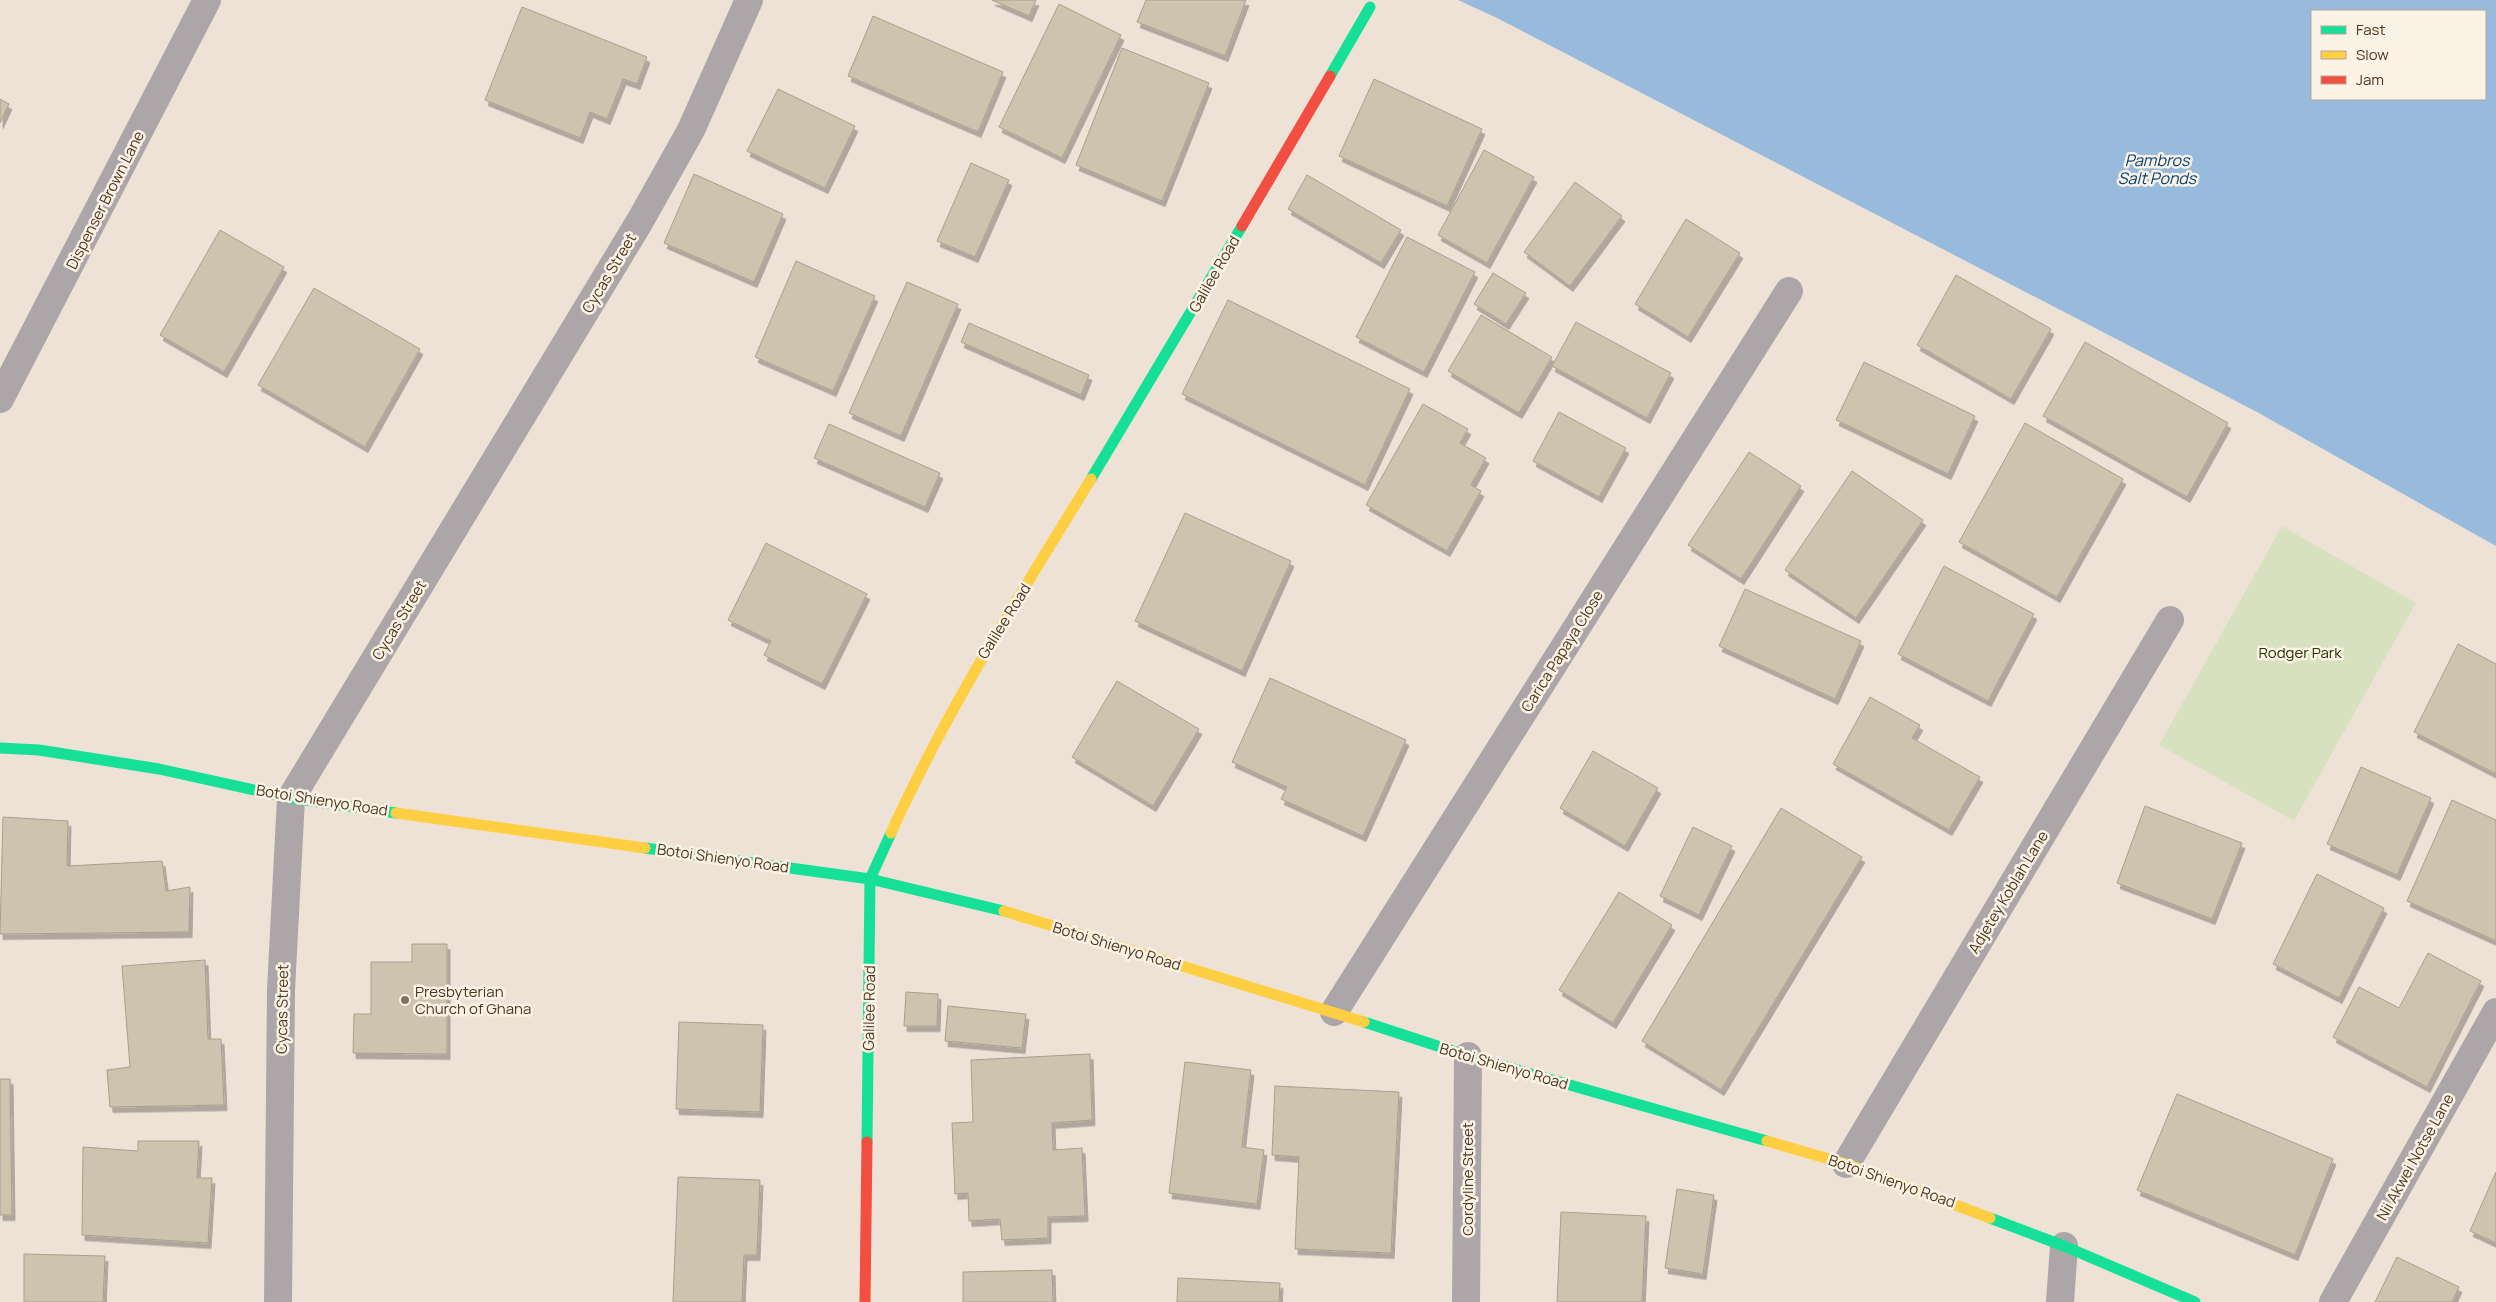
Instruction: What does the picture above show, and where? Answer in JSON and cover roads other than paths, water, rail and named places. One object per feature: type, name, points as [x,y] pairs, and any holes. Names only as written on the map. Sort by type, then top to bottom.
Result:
[{"type":"street","name":"Dispenser Brown Lane","points":[[0,399],[208,0]]},
{"type":"street","name":"Cycas Street","points":[[278,1302],[281,990],[291,798],[640,221],[691,130],[749,0]]},
{"type":"street","name":"Galilee Road","points":[[865,1302],[870,879],[920,769],[973,671],[1149,385],[1370,7]]},
{"type":"street","name":"Carica Papaya Close","points":[[1334,1012],[1789,291]]},
{"type":"street","name":"Adjetey Koblah Lane","points":[[1846,1164],[2170,620]]},
{"type":"street","name":"Botoi Shienyo Road","points":[[0,748],[39,750],[159,769],[291,798],[870,879],[977,903],[1334,1012],[1468,1056],[1846,1164],[2064,1246],[2195,1302]]},
{"type":"street","name":"Nii Akwei Notse Lane","points":[[2333,1302],[2496,1012]]},
{"type":"street","name":"Cordyline Street","points":[[1466,1302],[1468,1056]]},
{"type":"street","points":[[2060,1302],[2064,1246]]},
{"type":"water","name":"Pambros Salt Ponds","points":[[1458,0],[2496,0],[2496,546],[2257,412],[1497,18]]},
{"type":"place","name":"Presbyterian Church of Ghana","points":[[405,1000]]},
{"type":"park label","name":"Rodger Park","points":[[2300,652]]}]
